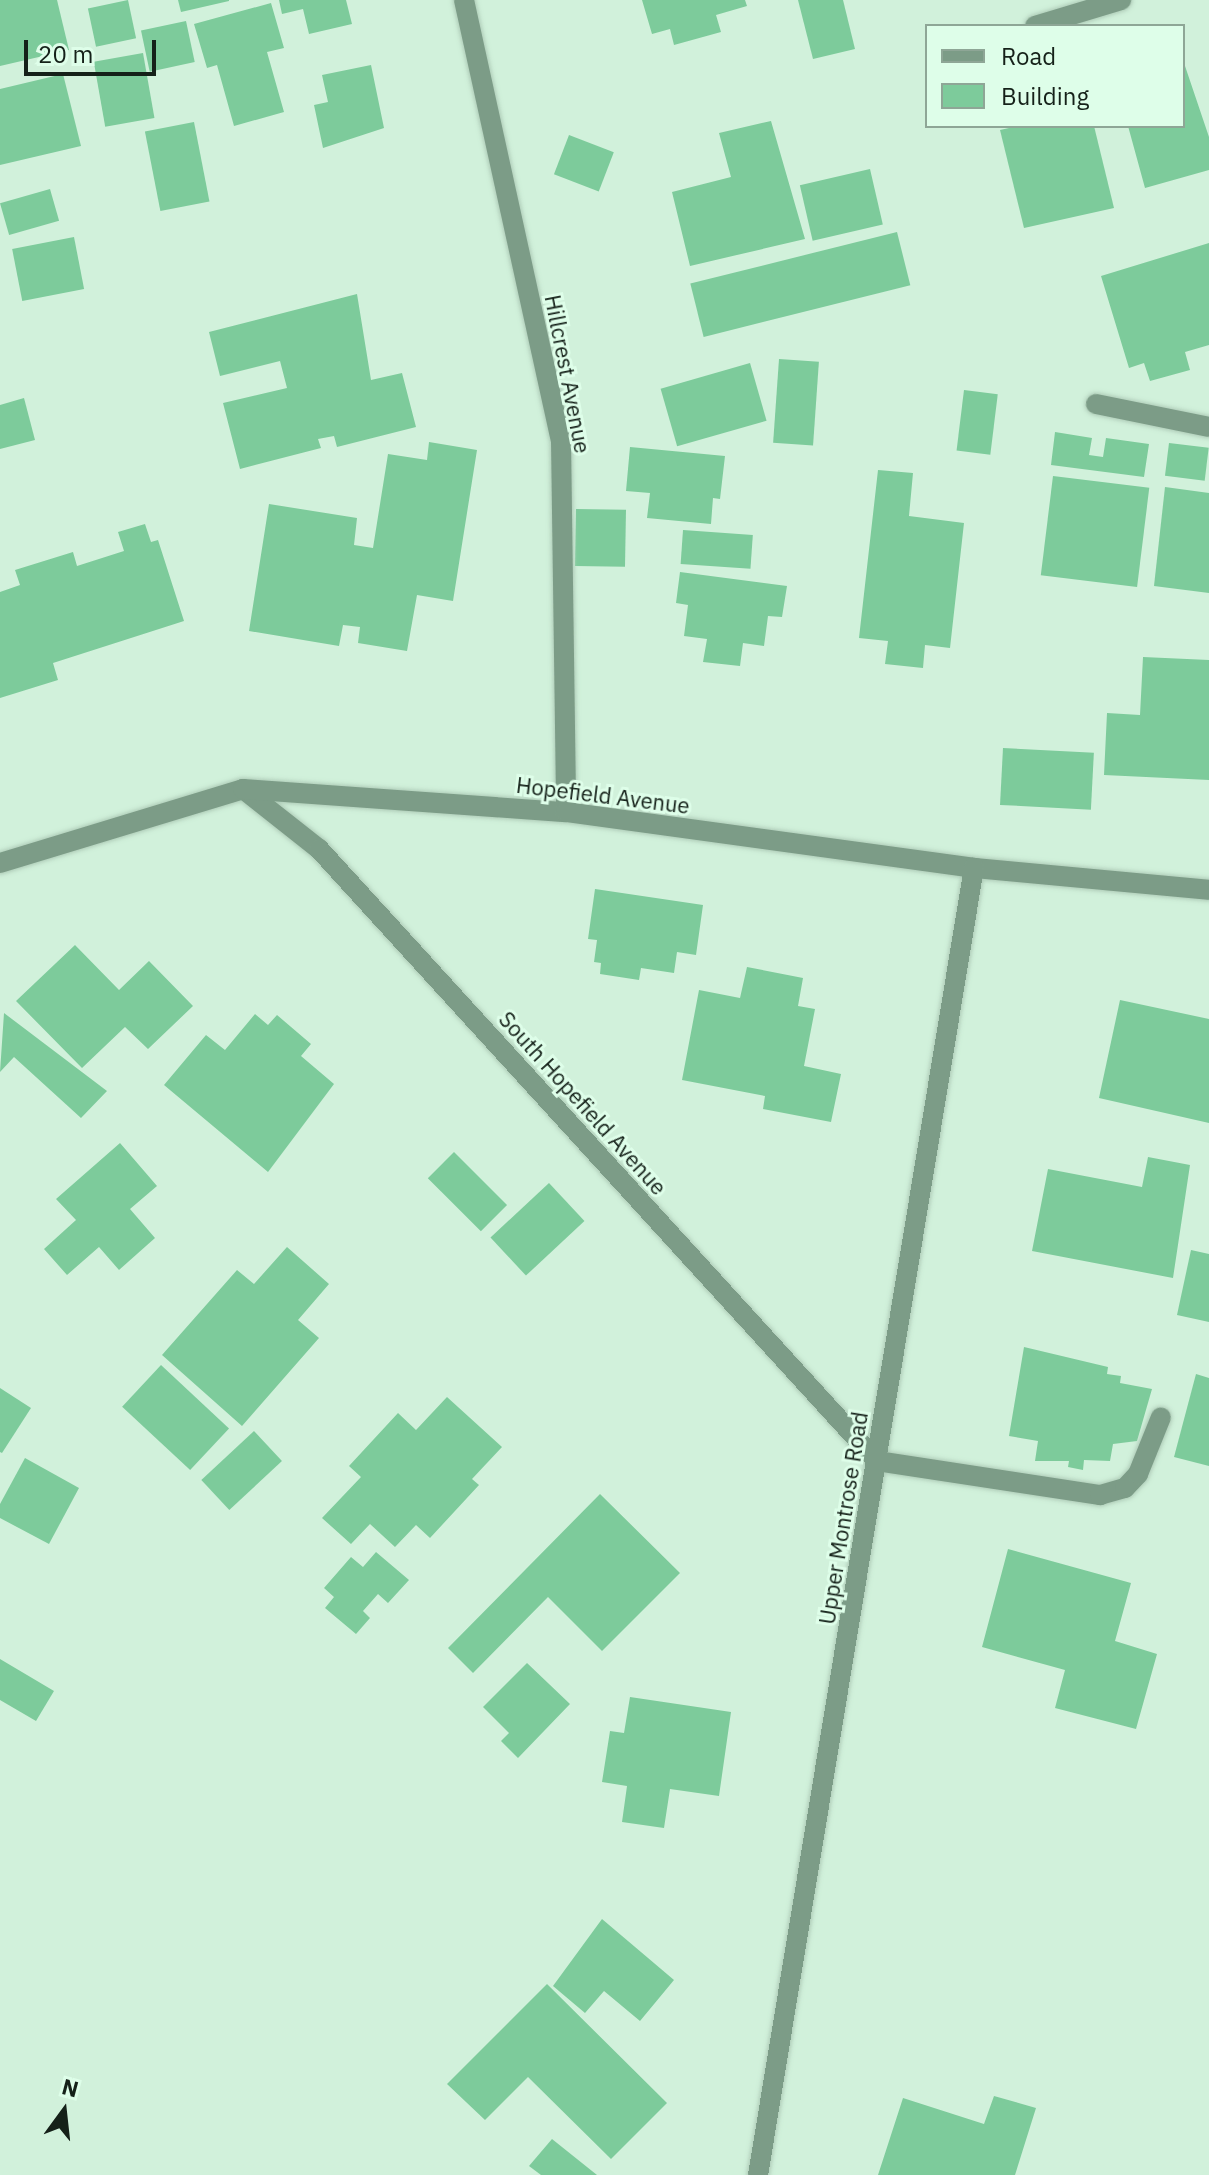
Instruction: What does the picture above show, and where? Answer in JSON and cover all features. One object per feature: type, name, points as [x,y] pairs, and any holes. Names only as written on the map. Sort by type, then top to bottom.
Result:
[{"type":"street","name":"Hillcrest Avenue","points":[[464,0],[561,440],[566,812]]},
{"type":"street","points":[[1042,24],[1121,0]]},
{"type":"street","points":[[1096,404],[1209,427]]},
{"type":"street","name":"Hopefield Avenue","points":[[0,863],[243,789],[566,812],[974,868],[1209,890]]},
{"type":"street","name":"South Hopefield Avenue","points":[[243,789],[319,849],[877,1461]]},
{"type":"street","name":"Upper Montrose Road","points":[[758,2175],[974,868]]},
{"type":"street","points":[[877,1461],[1100,1495],[1125,1488],[1138,1474],[1161,1417]]},
{"type":"building","points":[[0,0],[57,0],[69,50],[0,66]]},
{"type":"building","points":[[128,0],[136,38],[96,47],[88,9]]},
{"type":"building","points":[[178,0],[229,0],[229,1],[181,12]]},
{"type":"building","points":[[279,0],[346,0],[352,24],[309,34],[303,9],[282,14]]},
{"type":"building","points":[[642,0],[745,0],[747,6],[716,15],[721,32],[674,45],[670,29],[652,34]]},
{"type":"building","points":[[798,0],[843,0],[855,49],[813,59]]},
{"type":"building","points":[[271,3],[284,48],[267,52],[284,112],[234,126],[217,65],[207,68],[194,24]]},
{"type":"building","points":[[186,21],[195,62],[150,72],[141,31]]},
{"type":"building","points":[[143,53],[154,118],[105,127],[94,62]]},
{"type":"building","points":[[371,65],[384,128],[323,148],[314,105],[328,102],[322,75]]},
{"type":"building","points":[[1185,66],[1209,137],[1209,170],[1145,188],[1129,128],[1185,128]]},
{"type":"building","points":[[63,74],[81,146],[0,165],[0,89]]},
{"type":"building","points":[[771,121],[805,239],[690,266],[672,192],[731,177],[719,133]]},
{"type":"building","points":[[194,122],[209,202],[160,211],[145,132]]},
{"type":"building","points":[[1094,128],[1114,208],[1024,228],[1000,130]]},
{"type":"building","points":[[569,135],[614,152],[599,191],[554,174]]},
{"type":"building","points":[[870,169],[883,225],[813,241],[800,185]]},
{"type":"building","points":[[50,189],[59,221],[9,235],[0,203]]},
{"type":"building","points":[[897,232],[910,285],[704,337],[690,284]]},
{"type":"building","points":[[74,237],[84,289],[22,301],[12,249]]},
{"type":"building","points":[[1209,243],[1209,345],[1185,352],[1190,370],[1150,381],[1144,363],[1129,368],[1101,276]]},
{"type":"building","points":[[357,294],[371,380],[402,373],[416,427],[337,447],[334,436],[318,439],[321,448],[240,469],[223,403],[287,388],[280,361],[220,376],[209,332]]},
{"type":"building","points":[[779,359],[819,362],[813,446],[773,443]]},
{"type":"building","points":[[750,363],[767,421],[677,446],[661,389]]},
{"type":"building","points":[[964,390],[998,394],[990,455],[957,451]]},
{"type":"building","points":[[24,398],[35,440],[0,449],[0,405]]},
{"type":"building","points":[[1055,432],[1092,438],[1089,455],[1103,457],[1106,438],[1149,444],[1144,477],[1051,465]]},
{"type":"building","points":[[429,442],[477,450],[453,601],[417,595],[407,651],[358,643],[360,627],[343,625],[339,646],[249,631],[269,504],[357,518],[354,545],[373,548],[388,454],[427,460]]},
{"type":"building","points":[[1169,443],[1209,448],[1205,481],[1165,476]]},
{"type":"building","points":[[630,447],[725,456],[720,499],[713,498],[711,524],[647,518],[650,493],[626,491]]},
{"type":"building","points":[[878,470],[913,473],[909,516],[964,523],[950,648],[925,645],[923,668],[885,664],[888,641],[859,638]]},
{"type":"building","points":[[1053,476],[1149,488],[1137,587],[1041,575]]},
{"type":"building","points":[[1165,487],[1209,493],[1209,593],[1154,586]]},
{"type":"building","points":[[576,509],[626,510],[625,567],[575,566]]},
{"type":"building","points":[[145,524],[151,542],[158,540],[184,621],[53,663],[58,680],[0,698],[0,592],[20,585],[15,570],[73,552],[77,566],[124,551],[118,532]]},
{"type":"building","points":[[683,530],[753,535],[750,569],[681,564]]},
{"type":"building","points":[[680,572],[787,586],[782,617],[768,616],[764,646],[743,643],[740,666],[703,662],[707,639],[684,636],[688,605],[676,603]]},
{"type":"building","points":[[1143,657],[1209,660],[1209,780],[1104,775],[1107,713],[1140,715]]},
{"type":"building","points":[[1003,748],[1094,753],[1091,810],[1000,805]]},
{"type":"building","points":[[595,889],[703,905],[696,955],[677,952],[674,973],[641,968],[639,980],[600,974],[601,963],[594,962],[597,940],[588,939]]},
{"type":"building","points":[[75,945],[119,990],[149,961],[193,1006],[148,1049],[125,1027],[82,1068],[16,1001]]},
{"type":"building","points":[[747,967],[803,978],[798,1006],[815,1009],[804,1066],[841,1074],[831,1122],[763,1109],[765,1096],[682,1080],[699,990],[740,998]]},
{"type":"building","points":[[1120,1000],[1209,1019],[1209,1123],[1099,1098]]},
{"type":"building","points":[[4,1013],[107,1091],[81,1118],[14,1057],[0,1072]]},
{"type":"building","points":[[255,1014],[268,1025],[277,1015],[311,1044],[301,1056],[334,1084],[268,1172],[164,1085],[206,1035],[225,1050]]},
{"type":"building","points":[[120,1143],[157,1186],[130,1209],[155,1238],[119,1270],[99,1247],[67,1275],[44,1249],[76,1220],[56,1199]]},
{"type":"building","points":[[454,1152],[507,1205],[481,1231],[428,1178]]},
{"type":"building","points":[[1148,1157],[1190,1165],[1173,1278],[1032,1251],[1048,1169],[1142,1187]]},
{"type":"building","points":[[549,1183],[584,1221],[526,1276],[490,1238]]},
{"type":"building","points":[[287,1247],[329,1284],[298,1320],[319,1338],[242,1426],[162,1355],[237,1270],[254,1284]]},
{"type":"building","points":[[1191,1250],[1209,1254],[1209,1322],[1177,1315]]},
{"type":"building","points":[[1024,1347],[1108,1367],[1107,1374],[1121,1376],[1120,1383],[1152,1389],[1137,1441],[1113,1444],[1110,1461],[1084,1460],[1083,1470],[1068,1467],[1069,1461],[1035,1461],[1038,1441],[1009,1436]]},
{"type":"building","points":[[161,1365],[229,1428],[190,1470],[122,1407]]},
{"type":"building","points":[[1196,1374],[1209,1378],[1209,1466],[1174,1457]]},
{"type":"building","points":[[0,1388],[31,1408],[2,1453],[0,1452]]},
{"type":"building","points":[[447,1397],[502,1447],[472,1479],[479,1485],[430,1538],[416,1525],[395,1547],[370,1524],[351,1544],[322,1518],[361,1477],[349,1466],[398,1413],[416,1430]]},
{"type":"building","points":[[254,1431],[282,1461],[229,1510],[201,1480]]},
{"type":"building","points":[[25,1458],[79,1488],[49,1544],[0,1518],[0,1504]]},
{"type":"building","points":[[600,1494],[680,1573],[602,1651],[548,1597],[473,1673],[448,1648]]},
{"type":"building","points":[[1008,1549],[1131,1583],[1115,1641],[1157,1654],[1136,1729],[1055,1708],[1065,1670],[982,1647]]},
{"type":"building","points":[[376,1552],[409,1580],[388,1603],[378,1594],[363,1611],[370,1618],[356,1634],[325,1608],[334,1597],[324,1588],[351,1557],[363,1567]]},
{"type":"building","points":[[0,1659],[54,1691],[36,1721],[0,1700]]},
{"type":"building","points":[[527,1663],[570,1704],[518,1758],[501,1741],[509,1733],[483,1707]]},
{"type":"building","points":[[630,1697],[731,1712],[719,1796],[670,1789],[664,1828],[622,1822],[627,1786],[602,1782],[610,1731],[624,1733]]},
{"type":"building","points":[[602,1919],[674,1980],[640,2021],[604,1991],[585,2013],[553,1986]]},
{"type":"building","points":[[547,1984],[667,2103],[611,2159],[528,2077],[485,2120],[447,2084]]},
{"type":"building","points":[[994,2096],[1036,2108],[1015,2175],[878,2175],[903,2098],[984,2124]]},
{"type":"building","points":[[552,2139],[597,2175],[541,2175],[529,2166]]}]
